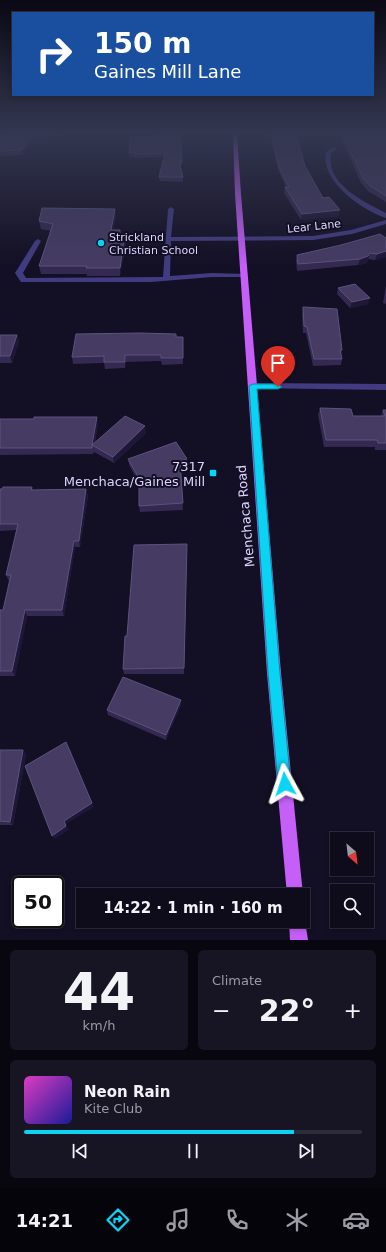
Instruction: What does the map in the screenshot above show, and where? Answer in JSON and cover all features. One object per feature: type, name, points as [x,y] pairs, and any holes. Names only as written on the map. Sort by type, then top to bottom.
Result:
[{"type":"main road","name":"Menchaca Road","points":[[238,178],[274,673],[294,888]]},
{"type":"main road","points":[[298,928],[299,940]]},
{"type":"street","points":[[335,178],[338,184],[356,199],[386,216]]},
{"type":"street","points":[[166,279],[171,209]]},
{"type":"street","name":"Lear Lane","points":[[168,239],[295,239],[352,232],[386,222]]},
{"type":"street","points":[[38,241],[19,273],[24,280],[166,279],[212,275],[244,275]]},
{"type":"street","points":[[253,386],[386,387]]},
{"type":"building","points":[[284,178],[312,178],[323,198],[329,197],[340,210],[302,214],[285,187],[289,187]]},
{"type":"building","points":[[363,178],[386,178],[386,196],[370,186]]},
{"type":"building","points":[[42,208],[115,209],[111,230],[120,230],[120,234],[125,234],[120,268],[39,266],[53,224],[39,221]]},
{"type":"building","points":[[380,234],[386,238],[386,251],[377,254],[370,253],[368,256],[360,259],[298,264],[297,255]]},
{"type":"building","points":[[355,284],[370,298],[352,302],[338,288]]},
{"type":"building","points":[[303,307],[337,309],[342,359],[314,359],[307,327],[304,326]]},
{"type":"building","points":[[76,334],[176,334],[176,337],[183,337],[183,358],[161,358],[161,355],[125,355],[125,362],[104,362],[104,356],[72,357]]},
{"type":"building","points":[[0,335],[17,335],[10,356],[0,356]]},
{"type":"building","points":[[320,408],[351,409],[353,416],[385,416],[383,410],[386,410],[386,443],[378,443],[377,440],[326,440]]},
{"type":"building","points":[[125,416],[145,426],[113,457],[92,445]]},
{"type":"building","points":[[34,417],[97,417],[92,448],[0,448],[0,419],[34,419]]},
{"type":"building","points":[[176,442],[187,459],[180,462],[183,503],[139,506],[139,478],[128,459]]},
{"type":"building","points":[[3,487],[32,487],[31,490],[86,489],[79,541],[74,541],[62,610],[25,610],[12,671],[0,671],[0,610],[3,610],[11,575],[6,575],[18,524],[0,524],[0,489]]},
{"type":"building","points":[[187,544],[184,668],[123,669],[134,545]]},
{"type":"building","points":[[123,677],[181,700],[166,735],[107,710]]},
{"type":"building","points":[[66,742],[92,803],[64,821],[66,826],[52,836],[25,766]]},
{"type":"building","points":[[0,750],[23,750],[10,822],[0,821]]},
{"type":"place","name":"Strickland Christian School","points":[[101,243]]},
{"type":"place","name":"7317 Menchaca/Gaines Mill","points":[[213,473]]},
{"type":"route","points":[[278,387],[253,386],[274,673],[285,784]]}]
